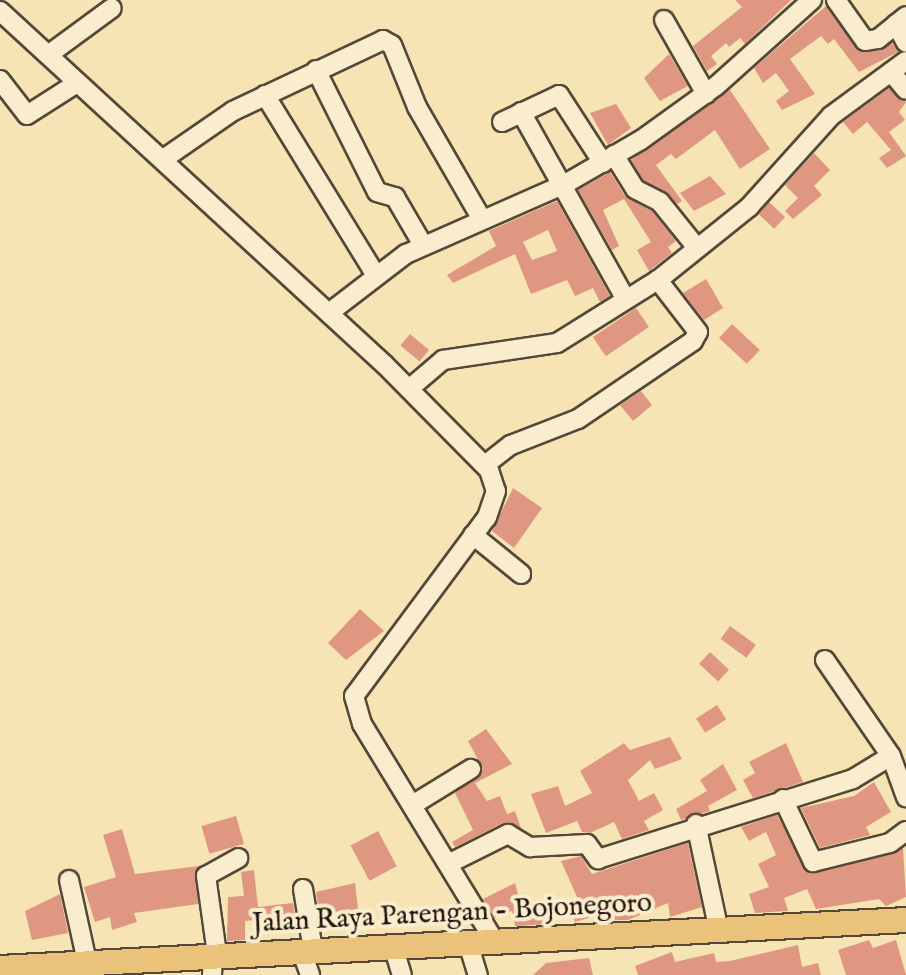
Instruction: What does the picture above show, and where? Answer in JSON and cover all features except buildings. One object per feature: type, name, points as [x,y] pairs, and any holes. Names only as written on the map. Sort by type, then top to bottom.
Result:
[{"type":"main road","name":"Jalan Raya Parengan - Bojonegoro","points":[[1,969],[87,962],[214,961],[307,950],[906,920]]},
{"type":"street","points":[[329,313],[374,272],[481,218],[560,186],[608,159],[706,94],[812,0]]},
{"type":"street","points":[[836,0],[865,41],[901,20],[906,43]]},
{"type":"street","points":[[48,55],[112,8]]},
{"type":"street","points":[[0,11],[329,313],[485,465],[496,491],[473,535],[354,696],[362,724],[450,863],[495,942]]},
{"type":"street","points":[[664,20],[706,94]]},
{"type":"street","points":[[162,160],[265,95],[383,40],[392,45],[417,107],[481,218]]},
{"type":"street","points":[[409,389],[443,360],[557,343],[658,280],[749,207],[831,116],[898,67],[906,90]]},
{"type":"street","points":[[316,70],[377,192],[395,197],[423,245]]},
{"type":"street","points":[[0,80],[27,115],[77,83]]},
{"type":"street","points":[[265,95],[374,272]]},
{"type":"street","points":[[502,122],[553,95],[564,97],[608,159],[635,189],[660,202],[697,248]]},
{"type":"street","points":[[521,112],[626,300]]},
{"type":"street","points":[[485,465],[511,445],[578,419],[693,341],[698,332],[658,280]]},
{"type":"street","points":[[473,535],[521,574]]},
{"type":"street","points":[[825,660],[891,756],[906,797]]},
{"type":"street","points":[[450,863],[508,834],[521,837],[530,847],[587,844],[595,860],[696,824],[853,779],[891,756]]},
{"type":"street","points":[[414,804],[471,769]]},
{"type":"street","points":[[783,799],[813,862],[890,843],[906,834]]},
{"type":"street","points":[[696,824],[719,931]]},
{"type":"street","points":[[214,961],[206,876],[238,858]]},
{"type":"street","points":[[69,880],[87,962]]},
{"type":"street","points":[[303,889],[310,975]]},
{"type":"street","points":[[468,943],[478,975]]},
{"type":"street","points":[[393,946],[402,975]]}]
